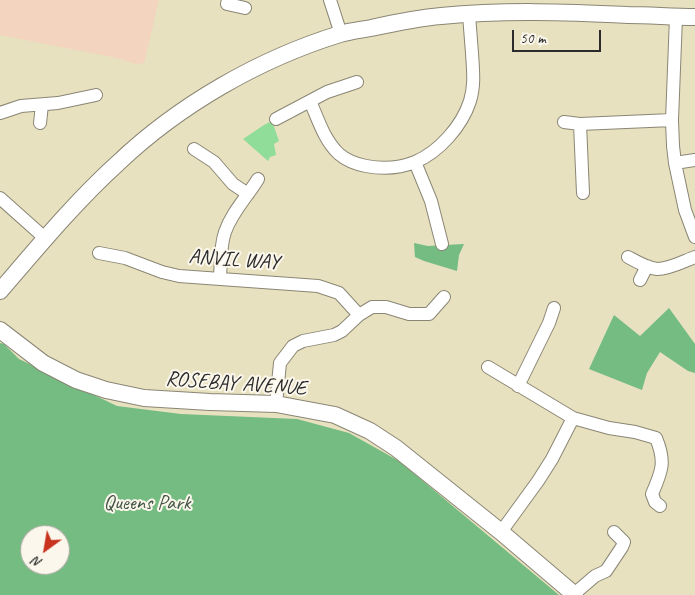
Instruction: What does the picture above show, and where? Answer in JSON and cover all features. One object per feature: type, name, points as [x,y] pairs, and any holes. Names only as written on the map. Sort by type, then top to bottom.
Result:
[{"type":"street","points":[[228,0],[227,4],[245,8]]},
{"type":"street","points":[[330,0],[341,34]]},
{"type":"street","points":[[0,291],[76,204],[146,138],[188,107],[213,92],[268,62],[292,52],[341,34],[420,18],[516,13],[695,17]]},
{"type":"street","points":[[310,101],[329,142],[339,154],[354,164],[376,168],[397,167],[415,162],[442,144],[454,131],[469,103],[473,89],[474,74],[470,15]]},
{"type":"street","points":[[676,17],[672,120],[673,146],[685,210],[695,237]]},
{"type":"street","points":[[276,120],[328,92],[357,82]]},
{"type":"street","points":[[0,113],[21,106],[58,103],[96,95]]},
{"type":"street","points":[[40,123],[42,105]]},
{"type":"street","points":[[564,122],[580,124],[672,120]]},
{"type":"street","points":[[580,124],[583,193]]},
{"type":"street","points":[[194,149],[214,162],[233,184],[248,194]]},
{"type":"street","points":[[675,163],[695,160]]},
{"type":"street","points":[[415,162],[431,201],[442,244]]},
{"type":"street","points":[[220,278],[225,232],[240,202],[258,179]]},
{"type":"street","points":[[0,198],[46,239]]},
{"type":"street","name":"ANVIL WAY","points":[[99,253],[125,258],[162,272],[179,276],[318,286],[338,293],[360,315]]},
{"type":"street","points":[[628,257],[658,269],[670,267],[695,257]]},
{"type":"street","points":[[640,280],[647,266]]},
{"type":"street","points":[[276,404],[280,363],[293,346],[303,341],[334,335],[342,331],[372,307],[386,307],[409,314],[429,314],[444,297]]},
{"type":"street","points":[[518,386],[549,323],[554,308]]},
{"type":"street","name":"ROSEBAY AVENUE","points":[[0,330],[43,363],[76,380],[106,390],[144,398],[276,404],[335,415],[370,431],[396,448],[575,594],[595,576],[606,571],[622,547],[624,542],[614,532]]},
{"type":"street","points":[[488,367],[573,418],[656,438],[662,453],[662,470],[652,494],[660,506]]},
{"type":"street","points":[[501,532],[552,459],[573,418]]},
{"type":"shaded area","points":[[0,0],[159,0],[144,63],[136,64],[117,58],[0,35]]},
{"type":"green space","points":[[272,121],[279,141],[274,144],[276,155],[270,157],[268,161],[243,139]]},
{"type":"green space","points":[[414,243],[428,246],[464,244],[459,255],[457,271],[415,257]]},
{"type":"green space","points":[[669,308],[695,344],[695,373],[688,371],[660,352],[647,373],[642,390],[589,369],[614,315],[640,336]]},
{"type":"green space","name":"Queens Park","points":[[0,343],[4,344],[19,359],[117,406],[181,414],[297,419],[349,433],[399,461],[559,595],[0,595]]}]
